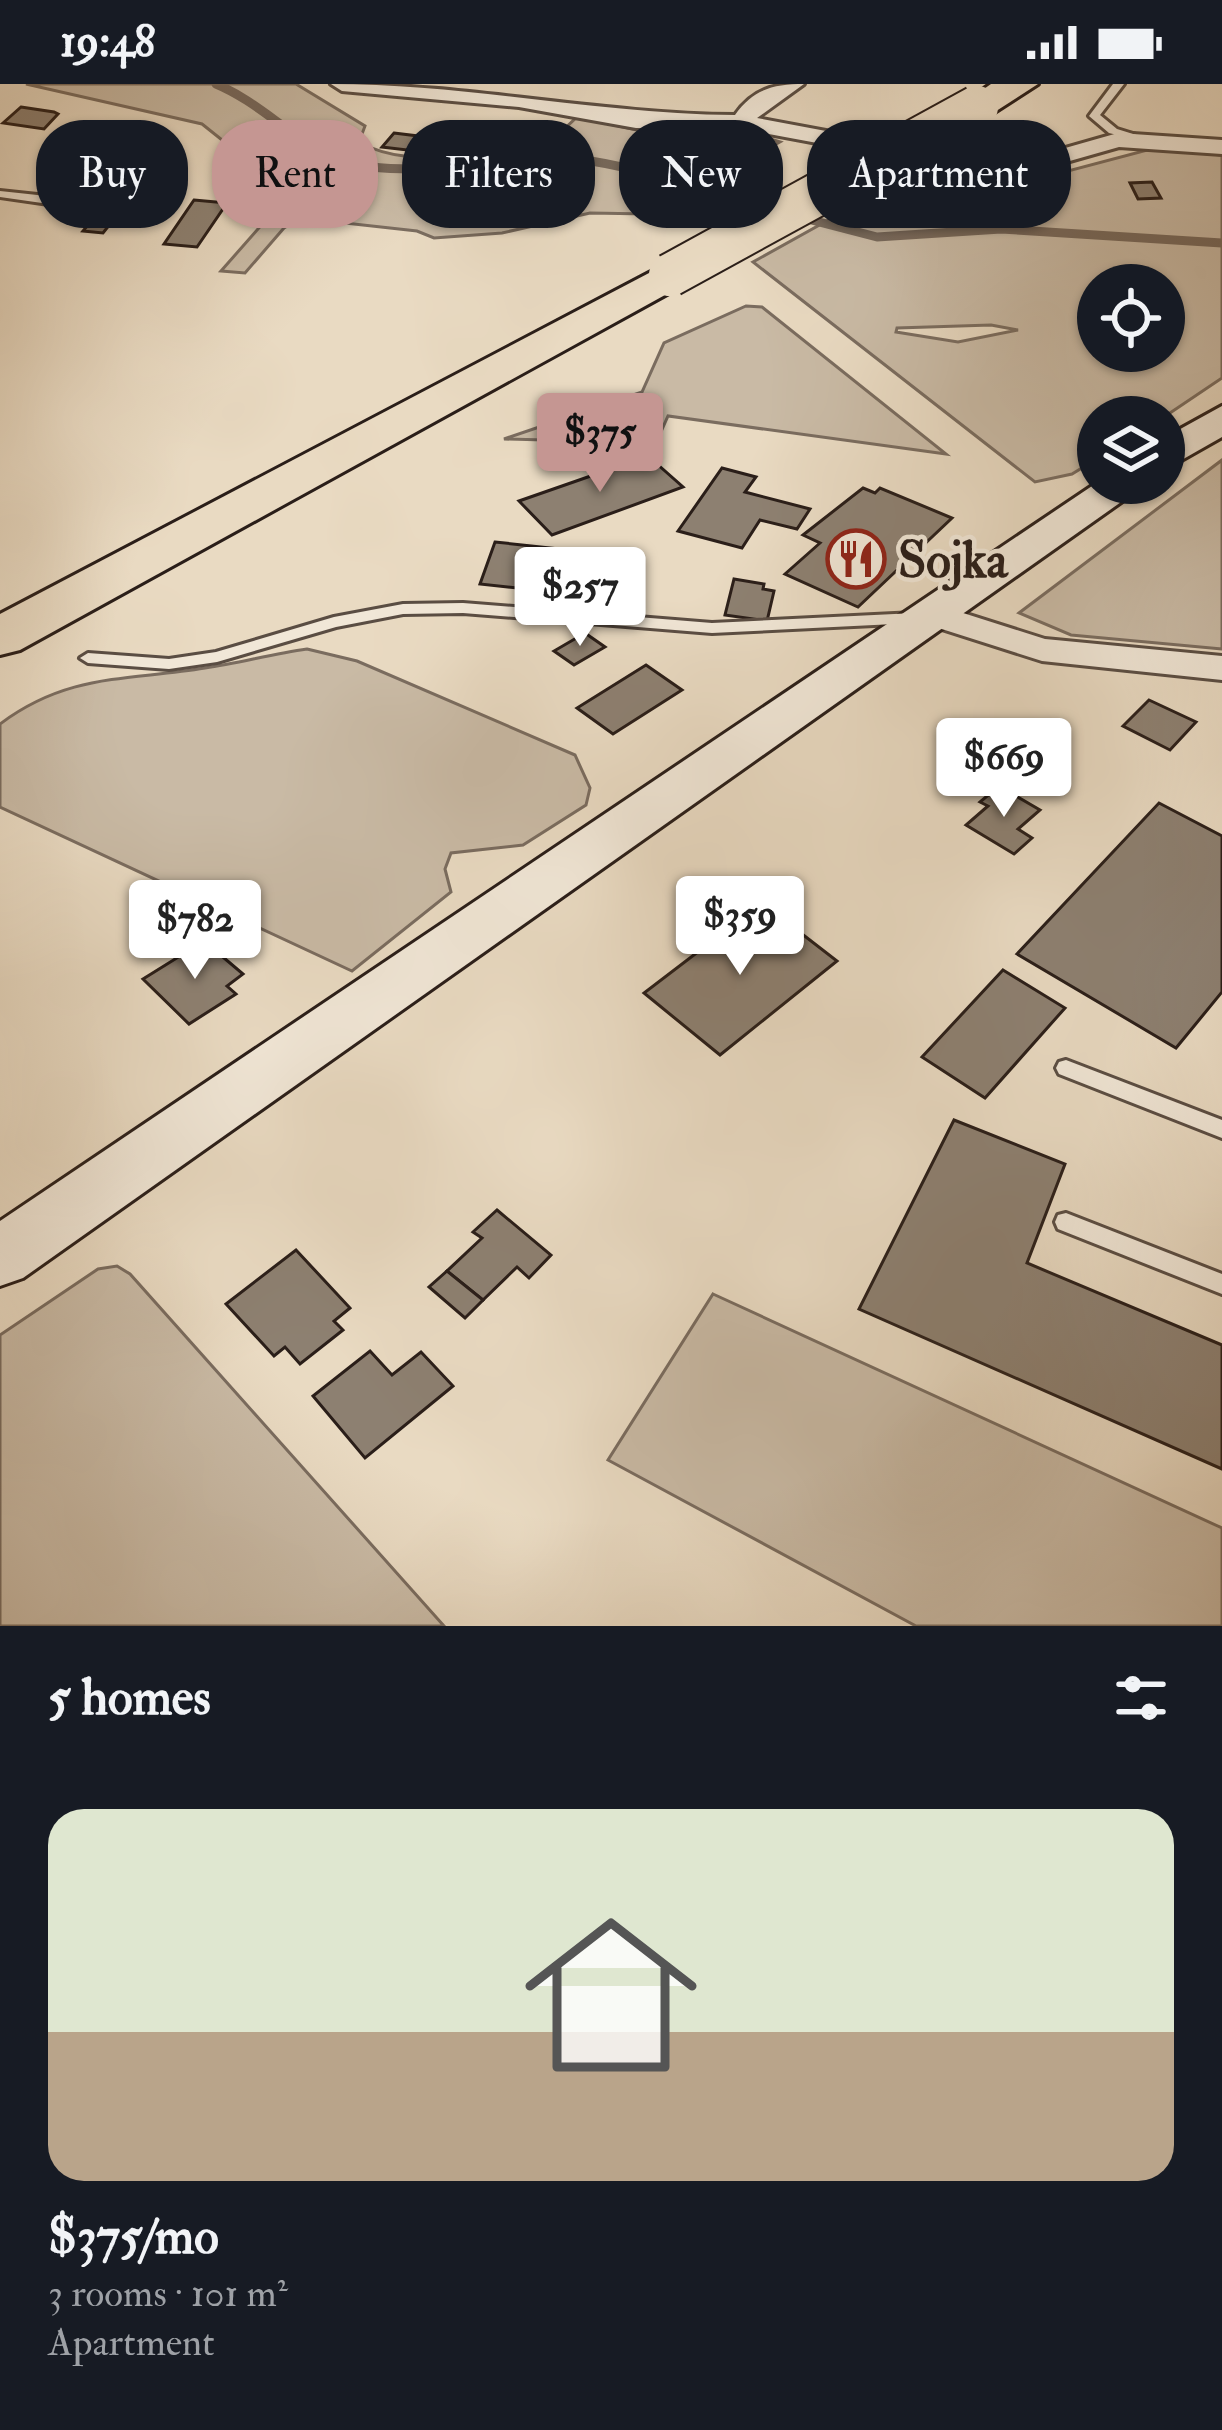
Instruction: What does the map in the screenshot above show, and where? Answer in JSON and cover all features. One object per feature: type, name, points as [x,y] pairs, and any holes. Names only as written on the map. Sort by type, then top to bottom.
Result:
[{"type":"highway","points":[[0,637],[960,95],[1019,84]]},
{"type":"highway","points":[[0,589],[651,266]]},
{"type":"main road","points":[[1185,444],[1222,418]]},
{"type":"main road","points":[[0,1257],[1096,504]]},
{"type":"street","points":[[342,84],[519,100],[630,120]]},
{"type":"street","points":[[743,120],[754,104],[793,84]]},
{"type":"street","points":[[783,130],[833,139],[928,172],[1010,171],[1088,146],[1142,140],[1222,147]]},
{"type":"street","points":[[938,616],[1042,650],[1222,668]]},
{"type":"lane","points":[[1119,84],[1094,116],[1113,131],[1142,140]]},
{"type":"lane","points":[[0,194],[36,198]]},
{"type":"lane","points":[[88,658],[169,664],[218,657],[334,622],[403,609],[463,608],[712,628],[938,616]]},
{"type":"lane","points":[[1066,1068],[1222,1129]]},
{"type":"lane","points":[[1066,1222],[1222,1284]]},
{"type":"shaded area","points":[[26,84],[296,84],[355,120],[212,120],[212,132],[184,120]]},
{"type":"shaded area","points":[[595,121],[619,126],[619,214],[595,213]]},
{"type":"shaded area","points":[[1151,149],[1222,155],[1222,378],[1185,403],[1185,396],[1077,396],[1077,471],[1035,482],[753,262],[814,228],[1071,228],[1071,170]],"holes":[[[991,325],[1018,330],[958,342],[896,332],[897,328]]]},
{"type":"shaded area","points":[[378,150],[402,155],[402,228],[524,228],[434,238],[378,227]]},
{"type":"shaded area","points":[[259,228],[284,228],[245,273],[221,271]]},
{"type":"shaded area","points":[[746,306],[762,307],[946,454],[668,416],[656,443],[504,439],[642,392],[664,343]]},
{"type":"shaded area","points":[[1222,460],[1222,649],[1071,635],[1019,613],[1164,504],[1185,504],[1185,488]]},
{"type":"shaded area","points":[[307,649],[357,661],[575,755],[590,788],[586,805],[523,845],[451,853],[445,869],[451,892],[352,971],[0,807],[0,724],[25,707],[98,682]]},
{"type":"shaded area","points":[[117,1266],[130,1274],[444,1626],[0,1626],[0,1335],[98,1269]]},
{"type":"shaded area","points":[[713,1294],[1222,1528],[1222,1626],[916,1626],[608,1460]]},
{"type":"building","points":[[21,107],[58,114],[52,120],[36,120],[36,128],[3,123]]},
{"type":"building","points":[[394,133],[402,134],[402,149],[382,147]]},
{"type":"building","points":[[1152,182],[1161,198],[1138,199],[1130,183]]},
{"type":"building","points":[[194,200],[212,202],[212,225],[197,247],[164,244],[175,228],[188,228],[188,209]]},
{"type":"building","points":[[648,456],[683,487],[552,535],[519,501]]},
{"type":"building","points":[[722,468],[756,477],[745,492],[810,509],[797,529],[760,520],[742,548],[678,531]]},
{"type":"building","name":"Sojka","points":[[863,488],[875,493],[880,488],[952,518],[858,607],[785,574],[820,543],[803,535]]},
{"type":"building","points":[[495,542],[635,557],[623,599],[480,584]]},
{"type":"building","points":[[734,579],[764,584],[763,589],[774,591],[767,621],[725,615]]},
{"type":"building","points":[[585,633],[605,647],[574,665],[554,651]]},
{"type":"building","points":[[646,665],[682,690],[613,734],[577,708]]},
{"type":"building","points":[[1149,700],[1196,722],[1170,750],[1123,726]]},
{"type":"building","points":[[999,786],[1040,810],[1018,829],[1032,838],[1014,854],[966,825],[988,806],[980,802]]},
{"type":"building","points":[[1159,803],[1222,836],[1222,992],[1176,1048],[1017,954]]},
{"type":"building","points":[[762,903],[837,961],[720,1055],[644,993]]},
{"type":"building","points":[[204,941],[243,974],[227,986],[236,994],[189,1024],[143,979]]},
{"type":"building","points":[[1003,970],[1065,1008],[985,1098],[922,1057]]},
{"type":"building","points":[[954,1120],[1065,1164],[1027,1263],[1222,1345],[1222,1469],[859,1309]]},
{"type":"building","points":[[497,1210],[551,1255],[529,1278],[517,1267],[483,1300],[447,1271],[482,1238],[473,1232]]},
{"type":"building","points":[[296,1250],[350,1308],[334,1321],[343,1330],[300,1364],[285,1347],[274,1356],[226,1304]]},
{"type":"building","points":[[447,1271],[483,1300],[465,1318],[429,1287]]},
{"type":"building","points":[[370,1351],[392,1375],[421,1352],[453,1386],[365,1458],[313,1396]]},
{"type":"waterway","points":[[216,84],[321,151],[360,165],[406,169],[544,157],[619,167]]},
{"type":"waterway","points":[[796,216],[877,237],[1001,229],[1222,243]]},
{"type":"place","name":"Sojka","points":[[856,559]]}]
